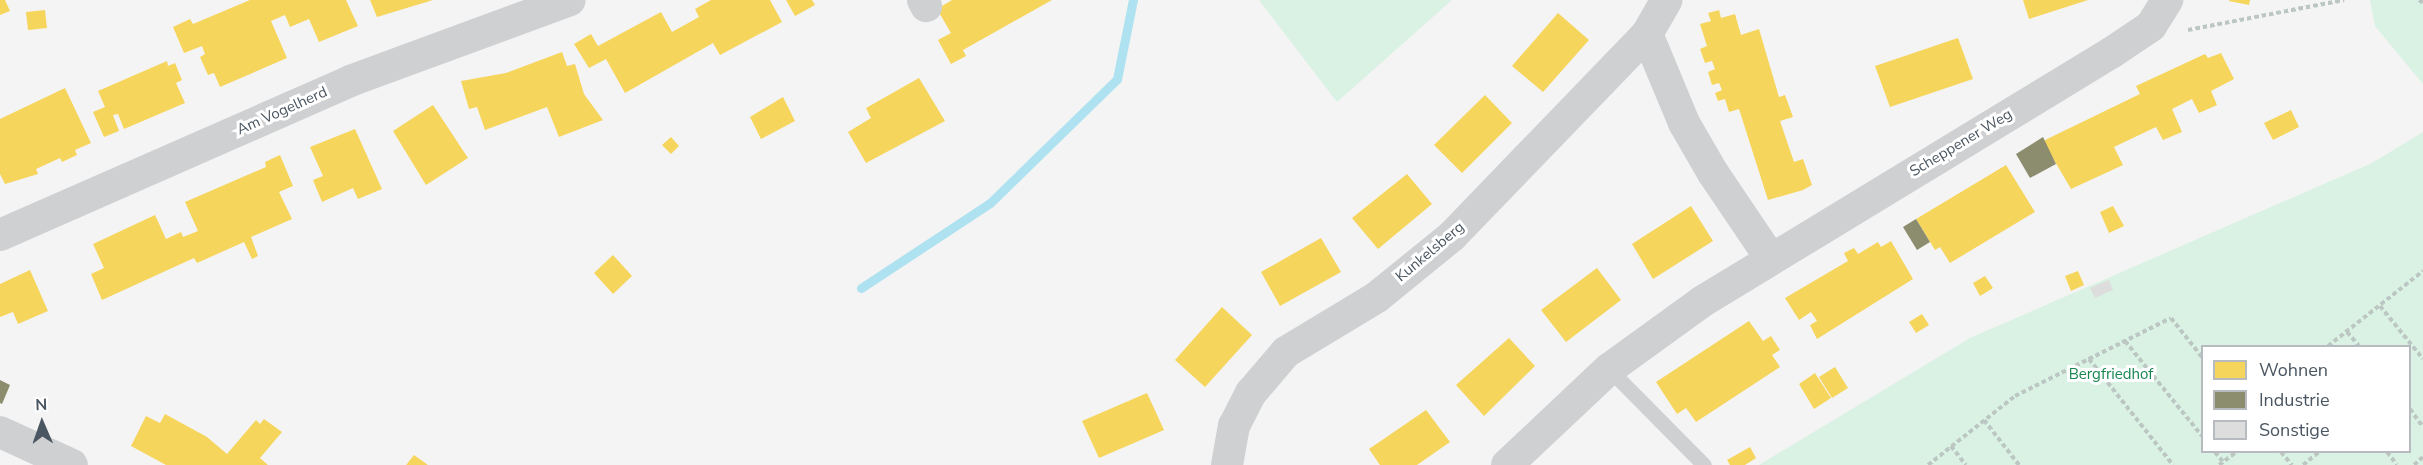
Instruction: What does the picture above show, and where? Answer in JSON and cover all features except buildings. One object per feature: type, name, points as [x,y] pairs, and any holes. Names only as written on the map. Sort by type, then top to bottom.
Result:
[{"type":"street","name":"Am Vogelherd","points":[[0,235],[350,81],[570,0]]},
{"type":"street","name":"Kunkelsberg","points":[[1227,465],[1234,426],[1251,393],[1286,352],[1377,297],[1452,236],[1647,34],[1667,0]]},
{"type":"street","name":"Scheppener Weg","points":[[1507,465],[1609,369],[1703,301],[2159,13]]},
{"type":"street","points":[[1647,34],[1684,123],[1772,259]]},
{"type":"street","points":[[0,432],[72,465]]},
{"type":"lane","points":[[1609,369],[1704,465]]},
{"type":"path","points":[[2159,13],[2176,31],[2344,0]]},
{"type":"path","points":[[2419,0],[2423,3]]},
{"type":"path","points":[[2329,345],[2423,271]]},
{"type":"path","points":[[2380,306],[2423,359]]},
{"type":"path","points":[[1928,465],[2015,396],[2171,318],[2201,356]]},
{"type":"path","points":[[2347,332],[2358,345]]},
{"type":"path","points":[[2125,341],[2201,435]]},
{"type":"path","points":[[2089,359],[2173,465]]},
{"type":"path","points":[[2411,412],[2423,427]]},
{"type":"path","points":[[1984,420],[2019,465]]},
{"type":"path","points":[[1951,446],[1966,465]]},
{"type":"path","points":[[2221,463],[2235,453]]},
{"type":"path","points":[[2282,453],[2292,465]]},
{"type":"path","points":[[2303,465],[2318,453]]},
{"type":"path","points":[[2388,453],[2397,465]]},
{"type":"path","points":[[2414,465],[2423,458]]},
{"type":"green space","points":[[1259,0],[1452,0],[1337,102]]},
{"type":"green space","points":[[2370,0],[2423,0],[2423,84],[2375,26]]},
{"type":"green space","name":"Bergfriedhof","points":[[2423,132],[2423,465],[1759,465],[1970,338],[2372,163]]},
{"type":"waterway","points":[[861,288],[990,203],[1117,79],[1133,0]]}]
